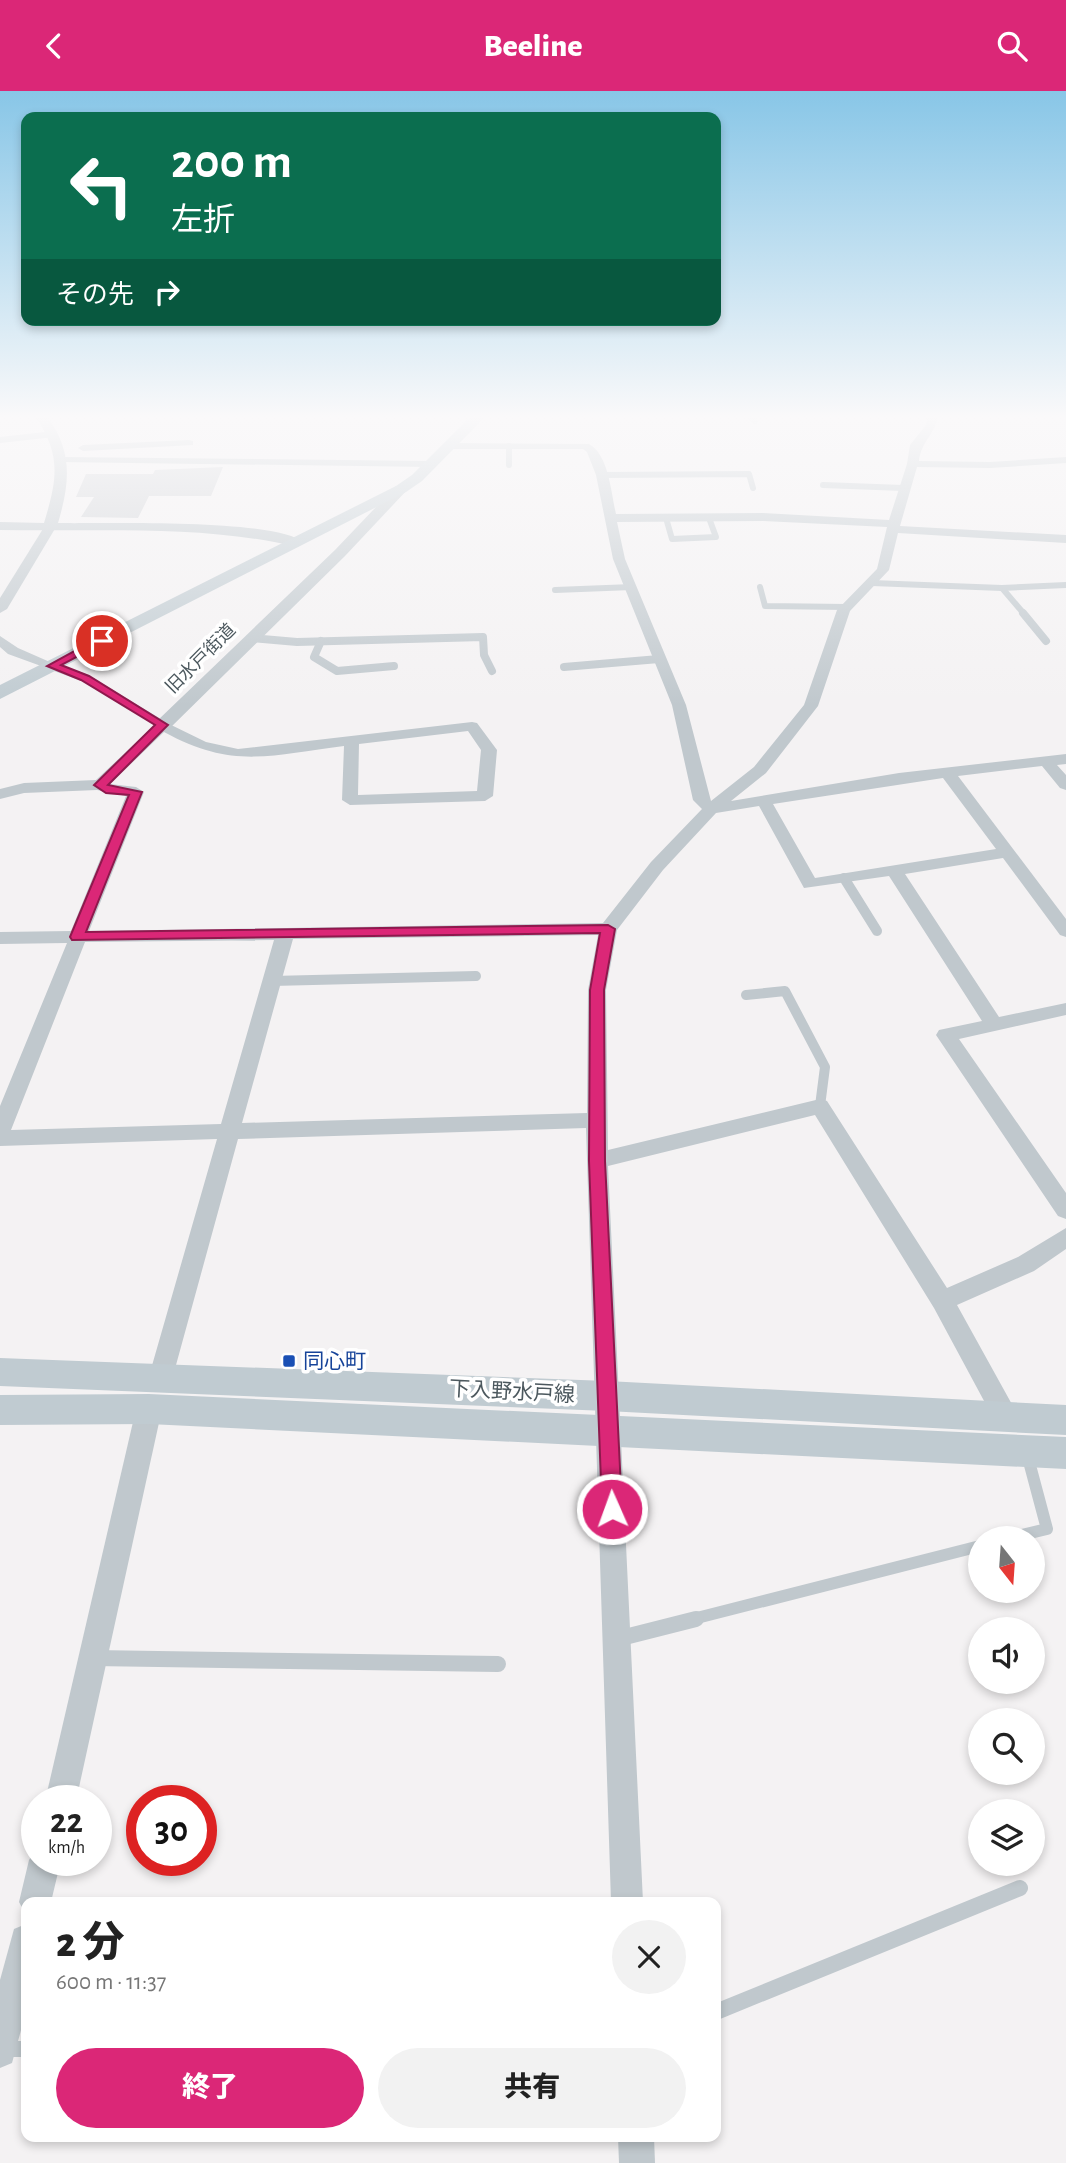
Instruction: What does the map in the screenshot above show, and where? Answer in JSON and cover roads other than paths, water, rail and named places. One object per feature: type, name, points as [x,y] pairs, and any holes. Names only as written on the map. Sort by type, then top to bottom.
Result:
[{"type":"main road","points":[[0,693],[356,513]]},
{"type":"main road","name":"下入野水戸線","points":[[0,1372],[161,1376],[607,1396],[1066,1420]]},
{"type":"main road","name":"下入野水戸線","points":[[0,1410],[149,1409],[1066,1453]]},
{"type":"street","points":[[0,609],[50,527],[54,513]]},
{"type":"street","name":"旧水戸街道","points":[[100,785],[379,513]]},
{"type":"street","points":[[610,513],[619,559],[678,705],[701,800],[711,809]]},
{"type":"street","points":[[627,1897],[597,1161],[597,990],[608,929],[657,866],[711,809],[760,770],[811,706],[847,607],[883,570],[898,513]]},
{"type":"street","points":[[611,518],[709,518],[1066,539]]},
{"type":"street","points":[[0,526],[241,532],[298,543]]},
{"type":"street","points":[[4,648],[52,666]]},
{"type":"street","points":[[163,725],[201,746],[238,754],[352,740],[472,726],[489,750],[485,796],[350,800],[352,740]]},
{"type":"street","points":[[711,809],[948,773],[1066,759]]},
{"type":"street","points":[[1046,761],[1066,785]]},
{"type":"street","points":[[948,773],[1066,931]]},
{"type":"street","points":[[0,794],[24,788],[100,785],[110,790],[136,792],[0,1132]]},
{"type":"street","points":[[764,801],[810,884],[1008,852]]},
{"type":"street","points":[[894,870],[994,1024]]},
{"type":"street","points":[[0,938],[608,929]]},
{"type":"street","points":[[161,1376],[285,934]]},
{"type":"street","points":[[1062,1015],[994,1024],[946,1035],[1066,1210]]},
{"type":"street","points":[[597,1161],[820,1106],[942,1301],[1006,1417]]},
{"type":"street","points":[[0,1138],[597,1120]]},
{"type":"street","points":[[942,1301],[1026,1264],[1066,1237]]},
{"type":"street","points":[[64,1785],[149,1409]]},
{"type":"street","points":[[36,1897],[41,1876]]},
{"type":"street","points":[[0,2050],[21,1962]]},
{"type":"street","points":[[636,2142],[637,2163]]},
{"type":"lane","points":[[666,518],[672,538],[716,537],[709,518]]},
{"type":"lane","points":[[872,583],[1002,588],[1066,585]]},
{"type":"lane","points":[[555,590],[632,587]]},
{"type":"lane","points":[[760,587],[765,606],[847,607]]},
{"type":"lane","points":[[1002,588],[1046,641]]},
{"type":"lane","points":[[251,638],[321,641],[483,637],[484,655],[492,671]]},
{"type":"lane","points":[[321,641],[314,657],[337,671],[394,666]]},
{"type":"lane","points":[[564,667],[659,659]]},
{"type":"lane","points":[[52,666],[85,678],[163,725]]},
{"type":"lane","points":[[844,879],[877,930]]},
{"type":"lane","points":[[272,981],[476,976]]},
{"type":"lane","points":[[746,995],[785,991],[825,1066],[820,1106]]},
{"type":"lane","points":[[1026,1451],[1045,1529]]},
{"type":"lane","points":[[617,1639],[968,1549]]},
{"type":"lane","points":[[93,1658],[498,1664]]},
{"type":"lane","points":[[721,2010],[1020,1888]]},
{"type":"lane","points":[[0,2050],[21,2049]]},
{"type":"place","name":"同心町","points":[[289,1361]]}]
